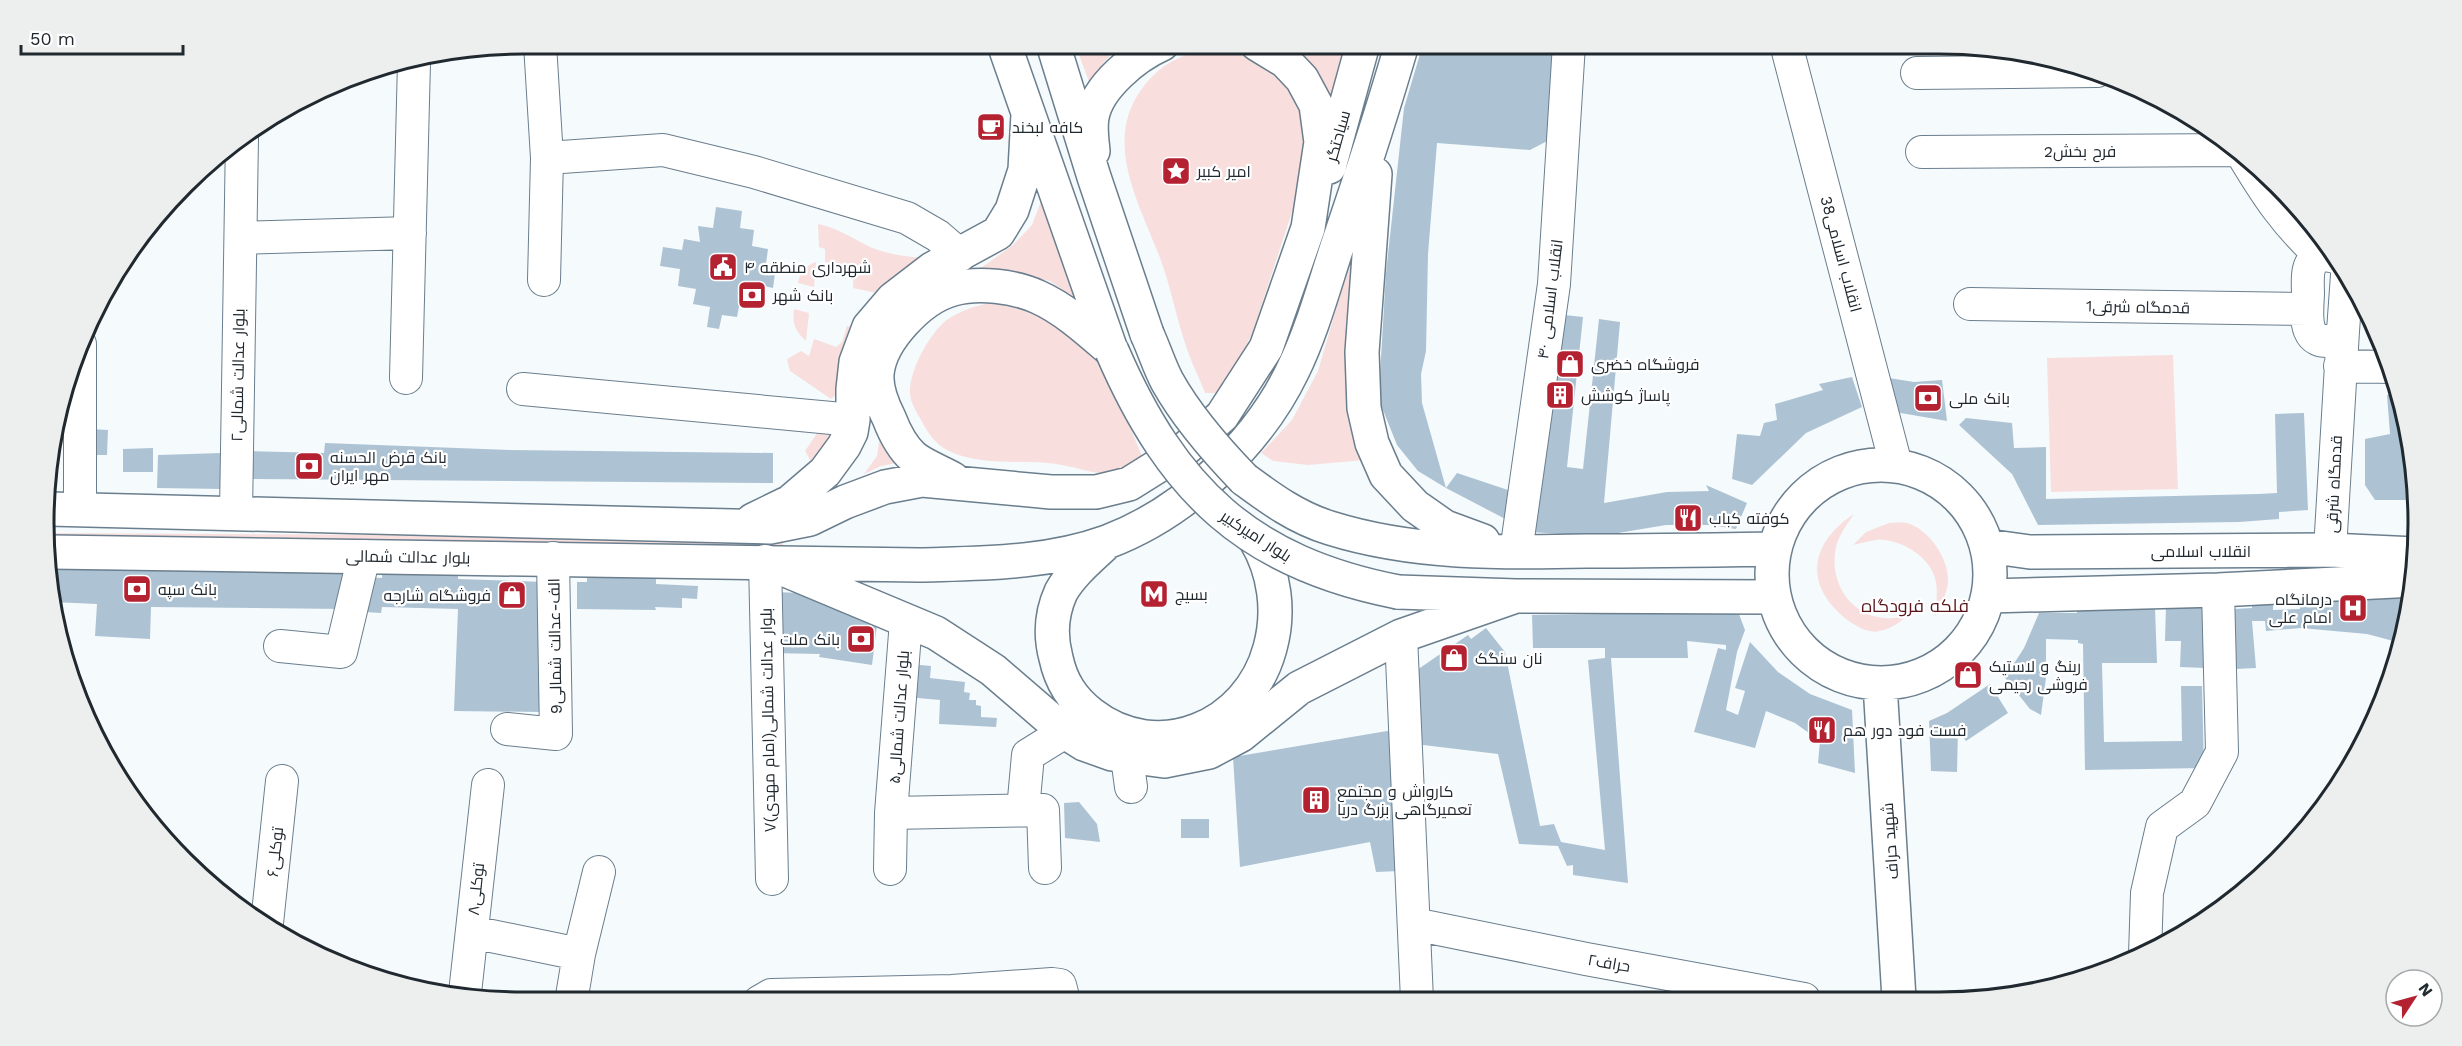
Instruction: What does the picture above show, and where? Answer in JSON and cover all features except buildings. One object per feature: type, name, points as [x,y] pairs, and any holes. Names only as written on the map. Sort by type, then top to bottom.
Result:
[{"type":"main road","name":"بلوار امیرکبیر","points":[[1007,54],[1112,351],[1136,404],[1176,463],[1222,516],[1284,557],[1307,567],[1359,585],[1398,592],[1516,596],[1773,597]]},
{"type":"main road","points":[[1056,54],[1094,177],[1147,334],[1167,380],[1183,406],[1219,454],[1244,479],[1284,509],[1328,528],[1415,546],[1516,552],[1773,549]]},
{"type":"main road","points":[[1094,177],[1092,117],[1107,85],[1131,62],[1145,54]]},
{"type":"main road","points":[[64,509],[736,528],[770,527],[810,519],[844,502],[885,487],[922,480],[1021,490],[1096,492],[1130,484],[1185,449],[1222,416],[1266,348],[1308,228],[1321,142],[1316,105],[1302,79],[1291,67],[1272,54]]},
{"type":"main road","name":"سیاحتگر","points":[[1308,228],[1335,147],[1360,54]]},
{"type":"main road","points":[[1255,539],[1270,572],[1276,604],[1275,631],[1258,679],[1241,702],[1222,719],[1198,730],[1168,739],[1136,737],[1104,724],[1077,703],[1060,677],[1051,639],[1055,608],[1063,590],[1081,566],[1107,542],[1149,523],[1185,500],[1241,448],[1293,371],[1378,126],[1399,54]]},
{"type":"main road","points":[[736,528],[790,502],[825,472],[844,446],[851,432],[853,420],[856,362],[869,327],[893,299],[932,269],[998,233],[1012,210],[1025,170],[1028,114]]},
{"type":"main road","points":[[1378,126],[1362,352],[1364,408],[1372,443],[1386,475],[1415,506],[1445,527],[1516,552]]},
{"type":"main road","points":[[959,482],[913,457],[894,430],[883,405],[877,375],[885,346],[921,304],[952,289],[981,286],[1012,289],[1038,297],[1060,310],[1112,351]]},
{"type":"main road","points":[[1864,465],[1896,465],[1927,474],[1954,492],[1974,516],[1987,546],[1990,571],[1989,597],[1975,631],[1950,660],[1917,678],[1880,684],[1851,680],[1824,668],[1800,649],[1783,625],[1773,597],[1770,573],[1773,549],[1785,518],[1805,493],[1833,474],[1864,465]]},
{"type":"main road","name":"بلوار عدالت شمالی","points":[[55,552],[919,565],[1001,562],[1065,554],[1107,542]]},
{"type":"main road","name":"انقلاب اسلامی","points":[[1987,546],[2030,552],[2330,550],[2407,554]]},
{"type":"main road","points":[[765,561],[936,633],[993,670],[1065,732],[1084,744],[1112,754],[1129,772],[1164,761],[1209,752],[1241,735],[1299,687],[1401,636],[1516,596]]},
{"type":"main road","points":[[1989,597],[2218,590],[2404,581]]},
{"type":"main road","name":"شهید حراف","points":[[1880,684],[1899,992]]},
{"type":"street","points":[[541,54],[547,158],[544,280]]},
{"type":"street","name":"انقلاب اسلامی ۴۰","points":[[1516,552],[1554,284],[1568,54]]},
{"type":"street","name":"38انقلاب اسلامی","points":[[1789,54],[1896,465]]},
{"type":"street","points":[[406,378],[414,67]]},
{"type":"street","points":[[1917,73],[2065,71]]},
{"type":"street","name":"بلوار عدالت شمالی۲","points":[[236,513],[242,147]]},
{"type":"street","points":[[547,158],[663,150],[754,172],[907,218],[938,236],[960,255]]},
{"type":"street","name":"2فرح بخش","points":[[1922,152],[2225,151]]},
{"type":"street","points":[[2256,177],[2295,233],[2323,254]]},
{"type":"street","points":[[2262,187],[2308,315]]},
{"type":"street","points":[[241,237],[410,233]]},
{"type":"street","points":[[2308,315],[2308,270],[2313,261],[2330,263]]},
{"type":"street","name":"قدمگاه شرقی","points":[[2330,550],[2343,331],[2338,278]]},
{"type":"street","name":"1قدمگاه شرقی","points":[[1970,304],[2308,315],[2319,341],[2335,340],[2343,331]]},
{"type":"street","name":"قدمگاه شرقی","points":[[2308,315],[2337,418]]},
{"type":"street","points":[[2340,366],[2381,367]]},
{"type":"street","points":[[64,509],[76,380]]},
{"type":"street","points":[[523,389],[853,420]]},
{"type":"street","points":[[280,646],[341,652],[364,556]]},
{"type":"street","name":"9الف-عدالت شمالی","points":[[507,729],[556,734],[553,558]]},
{"type":"street","name":"۷بلوار عدالت شمالی(امام مهدی)","points":[[765,561],[772,879]]},
{"type":"street","points":[[2145,944],[2147,893],[2162,827],[2195,803],[2222,752],[2218,590]]},
{"type":"street","name":"بلوار عدالت شمالی۵","points":[[890,869],[891,813],[906,621]]},
{"type":"street","points":[[1401,636],[1417,992]]},
{"type":"street","points":[[1023,810],[1028,755],[1065,732]]},
{"type":"street","name":"توکلی۶","points":[[268,916],[282,781]]},
{"type":"street","name":"توکلی۸","points":[[466,988],[488,785]]},
{"type":"street","points":[[891,813],[1044,810],[1045,868]]},
{"type":"street","points":[[573,992],[579,954],[599,872]]},
{"type":"street","name":"حراف۲","points":[[1414,924],[1766,992]]},
{"type":"street","points":[[472,932],[579,954]]},
{"type":"street","points":[[985,992],[1052,984],[1061,992]]},
{"type":"shaded area","points":[[1079,54],[1112,54],[1104,62],[1091,87]]},
{"type":"shaded area","points":[[1246,54],[1264,58],[1295,94],[1306,125],[1309,149],[1298,194],[1253,331],[1222,388],[1215,393],[1205,393],[1190,358],[1164,269],[1135,196],[1125,152],[1125,131],[1130,110],[1141,90],[1157,72],[1184,56]]},
{"type":"shaded area","points":[[1300,54],[1348,54],[1333,116]]},
{"type":"shaded area","points":[[1046,188],[1084,305],[1050,281],[1003,272],[967,278],[1013,245],[1032,225]]},
{"type":"shaded area","points":[[1361,223],[1365,460],[1308,465],[1273,461],[1261,453],[1292,420],[1318,371]]},
{"type":"shaded area","points":[[818,224],[876,249],[897,255],[925,258],[881,294],[853,288],[854,269],[825,262],[825,249],[819,247]]},
{"type":"shaded area","points":[[816,262],[814,287],[798,283],[804,270]]},
{"type":"shaded area","points":[[1009,301],[1031,306],[1083,339],[1107,372],[1144,461],[1129,470],[1112,475],[1056,464],[987,461],[947,450],[932,437],[916,411],[910,395],[910,386],[921,353],[934,333],[948,319],[977,306]]},
{"type":"shaded area","points":[[794,309],[809,313],[806,341],[795,326]]},
{"type":"shaded area","points":[[847,326],[858,328],[839,392],[831,399],[790,371],[787,359],[801,351],[809,356],[814,339],[836,347],[842,342]]},
{"type":"shaded area","points":[[2173,355],[2178,489],[2051,492],[2047,358]]},
{"type":"shaded area","points":[[826,420],[838,430],[813,465],[805,451]]},
{"type":"shaded area","points":[[881,427],[897,463],[881,466],[864,474],[877,456]]},
{"type":"shaded area","points":[[1854,514],[1841,534],[1836,547],[1836,574],[1846,598],[1855,607],[1879,617],[1900,617],[1911,612],[1897,624],[1876,632],[1858,627],[1832,606],[1818,578],[1817,565],[1828,538],[1839,525]]},
{"type":"shaded area","points":[[1889,523],[1905,523],[1915,527],[1930,539],[1942,555],[1948,582],[1935,617],[1936,580],[1925,560],[1902,545],[1884,540],[1853,545],[1866,532]]},
{"type":"shaded area","points":[[54,533],[580,536],[783,543],[783,547],[55,542]]},
{"type":"place","name":"کافه لبخند","points":[[991,127]]},
{"type":"place","name":"امیر کبیر","points":[[1176,171]]},
{"type":"place","name":"شهرداری منطقه ۴","points":[[723,267]]},
{"type":"place","name":"بانک شهر","points":[[752,295]]},
{"type":"place","name":"فروشگاه خضری","points":[[1570,364]]},
{"type":"place","name":"پاساژ کوشش","points":[[1560,395]]},
{"type":"place","name":"بانک ملی","points":[[1928,398]]},
{"type":"place","name":"بانک قرض الحسنه مهر ایران","points":[[309,466]]},
{"type":"place","name":"کوفته کباب","points":[[1688,518]]},
{"type":"place","name":"بانک سپه","points":[[137,589]]},
{"type":"place","name":"بسیج","points":[[1154,594]]},
{"type":"place","name":"فروشگاه شارجه","points":[[512,595]]},
{"type":"place","name":"درمانگاه امام علی","points":[[2353,608]]},
{"type":"place","name":"بانک ملت","points":[[861,639]]},
{"type":"place","name":"نان سنگک","points":[[1454,658]]},
{"type":"place","name":"رینگ و لاستیک فروشی رحیمی","points":[[1968,675]]},
{"type":"place","name":"فست فود دور هم","points":[[1822,730]]},
{"type":"place","name":"کارواش و مجتمع تعمیرگاهی بزرگ دریا","points":[[1316,800]]},
{"type":"district","name":"فلکه فرودگاه","points":[[1915,605]]}]
